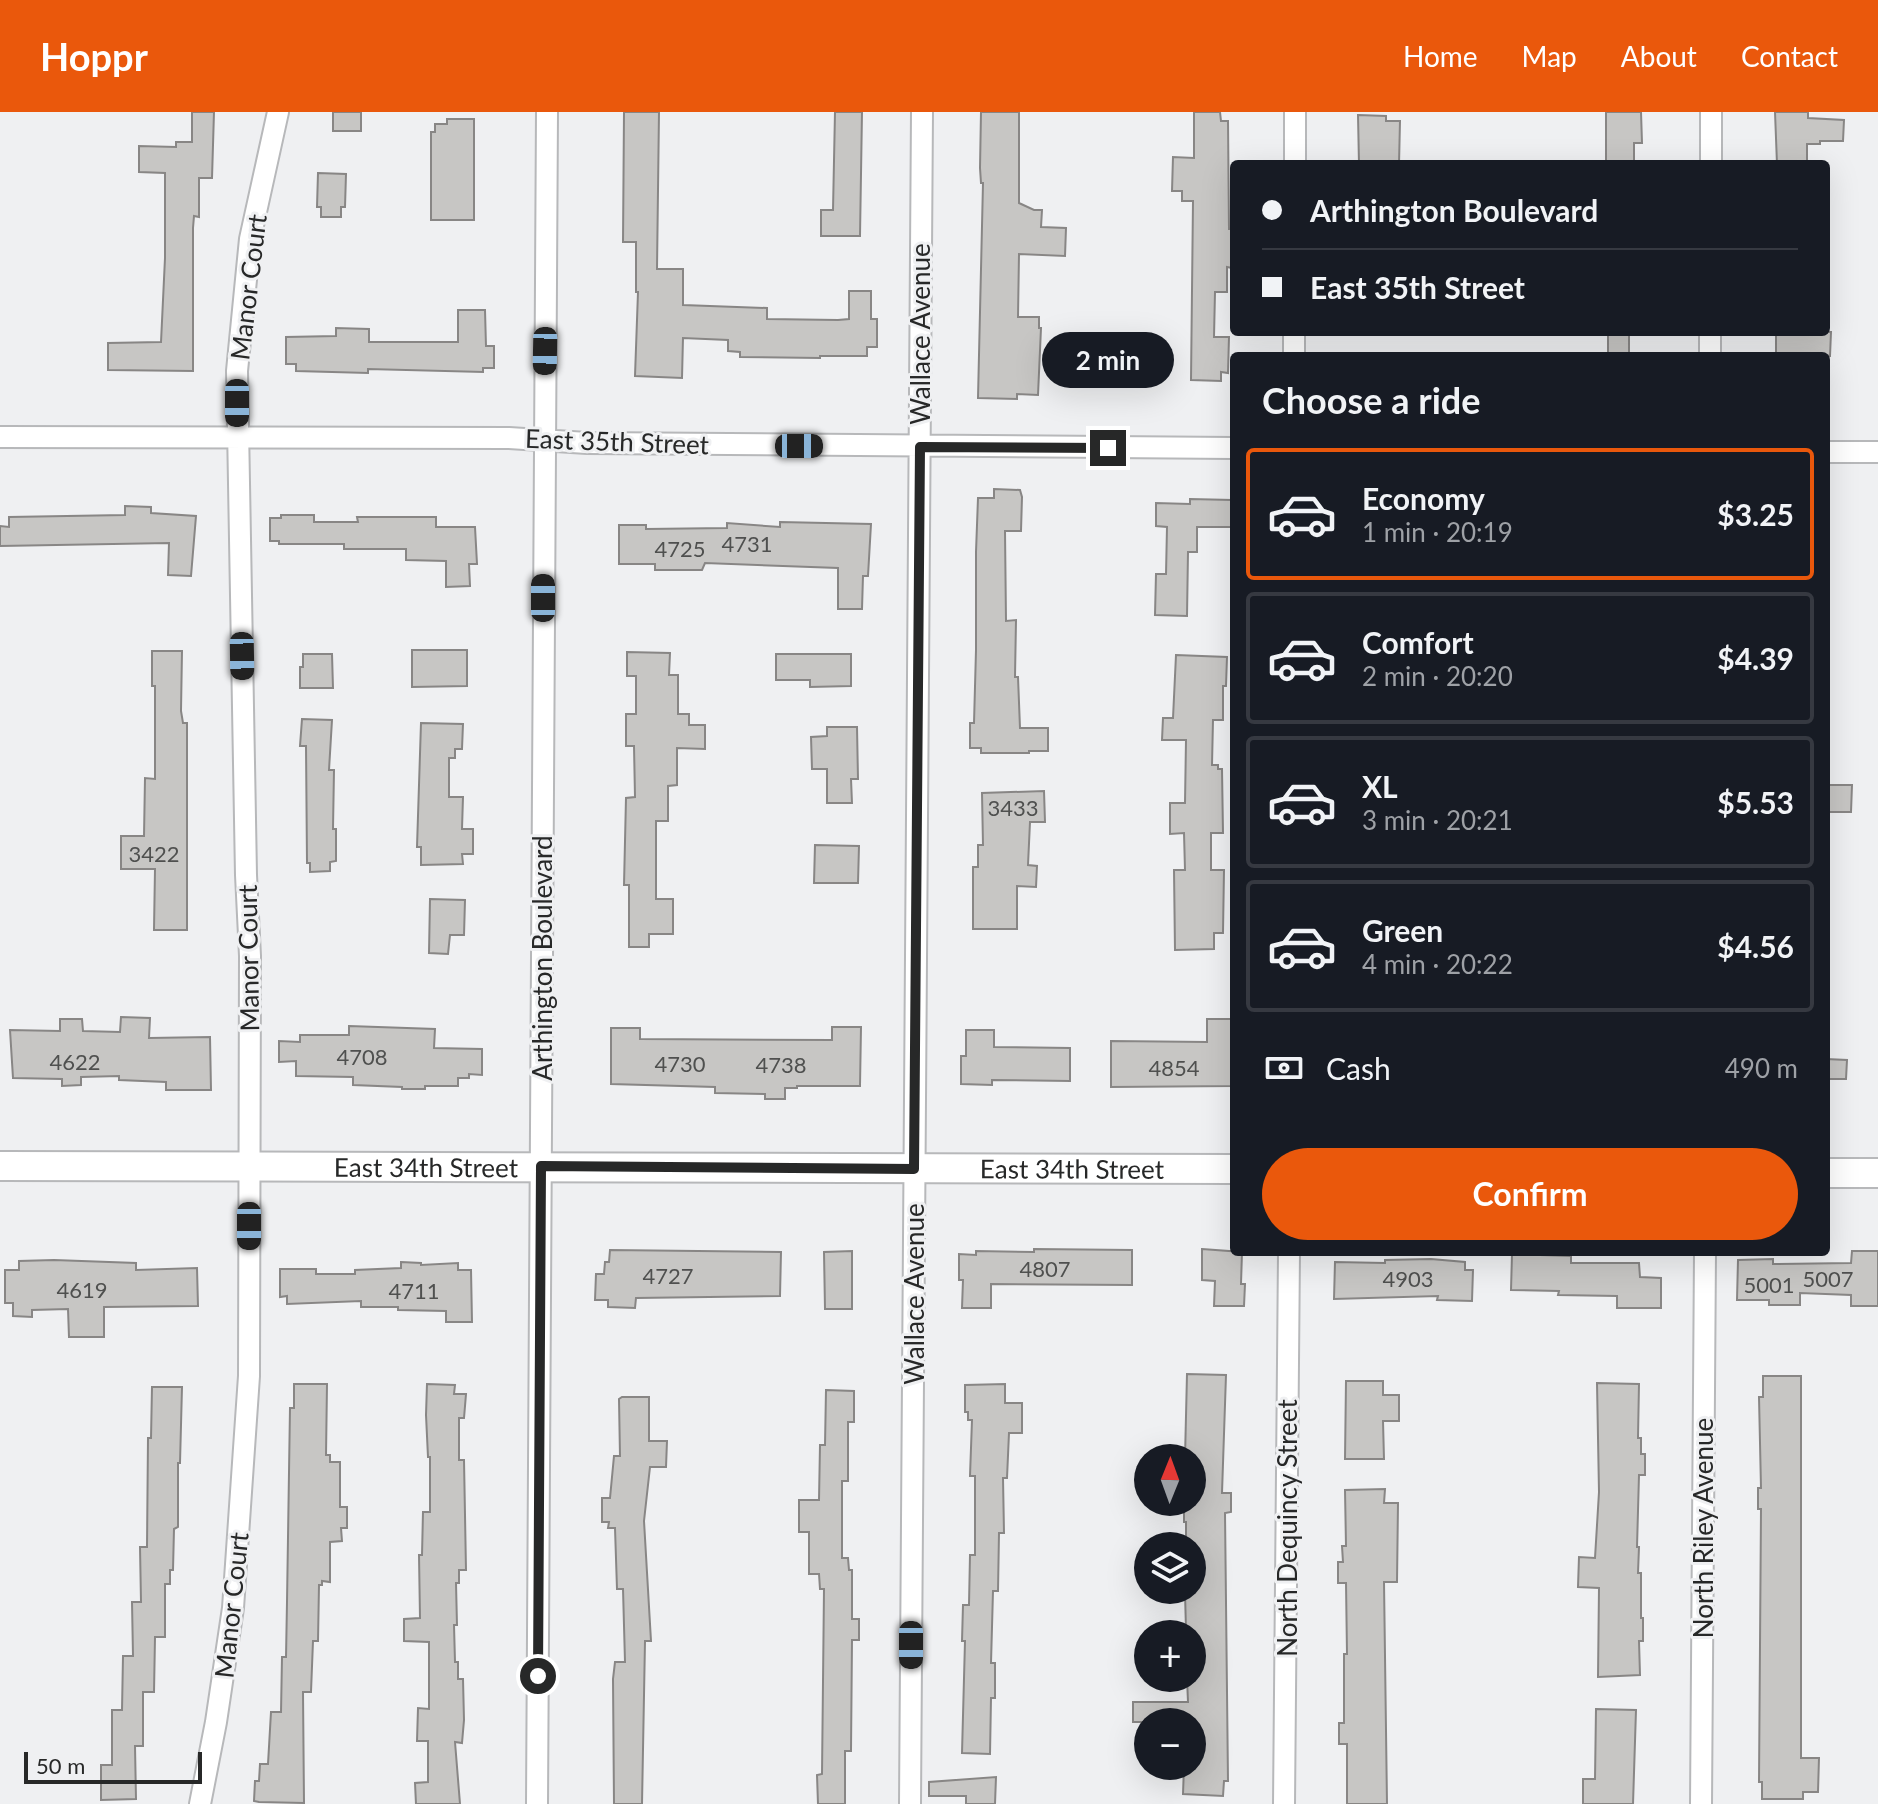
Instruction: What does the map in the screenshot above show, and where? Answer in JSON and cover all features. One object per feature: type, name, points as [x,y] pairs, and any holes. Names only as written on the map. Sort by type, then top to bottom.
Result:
[{"type":"main road","name":"East 34th Street","points":[[0,1166],[1230,1169]]},
{"type":"main road","points":[[1830,1173],[1878,1173]]},
{"type":"street","name":"Manor Court","points":[[200,1804],[226,1665],[241,1511],[249,1376],[250,956],[237,371],[247,261],[278,112]]},
{"type":"street","name":"Arthington Boulevard","points":[[537,1804],[547,112]]},
{"type":"street","name":"Wallace Avenue","points":[[910,1804],[922,112]]},
{"type":"street","points":[[1295,112],[1295,160]]},
{"type":"street","points":[[1711,112],[1711,160]]},
{"type":"street","name":"East 35th Street","points":[[0,437],[509,438],[587,443],[1230,448]]},
{"type":"street","points":[[1830,452],[1878,452]]},
{"type":"street","name":"North Dequincy Street","points":[[1284,1804],[1289,1256]]},
{"type":"street","name":"North Riley Avenue","points":[[1701,1804],[1705,1256]]},
{"type":"building","points":[[192,112],[214,112],[212,178],[199,178],[199,217],[194,216],[193,228],[193,371],[108,370],[108,343],[161,342],[165,173],[139,172],[139,146],[176,147],[176,142],[192,142]]},
{"type":"building","points":[[333,112],[361,112],[361,131],[333,131]]},
{"type":"building","points":[[624,112],[659,112],[657,269],[683,269],[683,305],[767,308],[767,319],[838,320],[849,319],[849,291],[871,291],[871,319],[877,319],[877,347],[867,347],[867,356],[740,357],[740,352],[728,351],[728,340],[683,338],[682,378],[635,376],[636,242],[623,242]]},
{"type":"building","points":[[835,112],[862,112],[860,236],[821,236],[821,210],[833,210]]},
{"type":"building","points":[[981,112],[1019,112],[1019,203],[1042,210],[1041,227],[1066,228],[1065,256],[1019,254],[1018,317],[1039,317],[1041,328],[1038,395],[1017,394],[1017,399],[978,398],[983,183],[980,168]]},
{"type":"building","points":[[1194,112],[1220,112],[1221,121],[1228,121],[1230,229],[1227,292],[1215,292],[1214,337],[1229,337],[1228,373],[1221,372],[1221,381],[1191,380],[1193,201],[1182,201],[1182,191],[1172,191],[1173,157],[1194,158]]},
{"type":"building","points":[[1606,112],[1641,112],[1642,143],[1634,143],[1634,160],[1606,160]]},
{"type":"building","points":[[1775,112],[1808,112],[1808,118],[1844,120],[1843,141],[1807,144],[1807,160],[1777,160]]},
{"type":"building","points":[[1358,115],[1386,116],[1386,121],[1400,121],[1399,160],[1359,160]]},
{"type":"building","points":[[447,119],[474,119],[474,220],[431,220],[431,132],[435,132],[435,124],[447,124]]},
{"type":"building","points":[[318,173],[346,174],[345,207],[341,207],[341,217],[321,217],[321,207],[317,207]]},
{"type":"building","points":[[458,310],[485,310],[486,346],[494,346],[494,368],[483,368],[483,372],[368,369],[368,373],[296,371],[296,364],[286,364],[286,337],[336,336],[336,328],[369,329],[369,342],[458,342]]},
{"type":"building","points":[[1831,332],[1830,356],[1830,352],[1776,352],[1776,336],[1830,336]]},
{"type":"building","points":[[1608,336],[1629,336],[1629,352],[1608,352]]},
{"type":"building","points":[[994,489],[1020,490],[1022,497],[1021,531],[1005,531],[1006,621],[1016,620],[1015,677],[1018,677],[1020,728],[1048,728],[1048,751],[981,753],[981,748],[970,748],[970,723],[974,723],[978,498],[994,498]]},
{"type":"building","points":[[1190,499],[1230,500],[1230,527],[1197,527],[1197,552],[1188,552],[1187,616],[1155,615],[1156,574],[1166,574],[1167,527],[1156,526],[1156,503],[1190,504]]},
{"type":"building","points":[[125,506],[151,507],[151,513],[196,516],[191,576],[168,575],[169,543],[0,546],[0,526],[9,527],[9,517],[125,515]]},
{"type":"building","points":[[281,515],[314,515],[314,522],[358,522],[357,517],[436,517],[436,527],[475,527],[477,564],[469,564],[470,586],[446,587],[446,561],[406,560],[406,549],[344,549],[344,544],[279,544],[279,541],[270,541],[270,518],[281,518]]},
{"type":"building","points":[[780,522],[871,524],[868,576],[863,576],[862,609],[838,609],[838,568],[705,563],[702,570],[655,570],[655,564],[619,564],[619,525],[646,525],[646,529],[727,528],[727,523],[780,527]]},
{"type":"building","points":[[412,650],[467,650],[467,686],[412,687]]},
{"type":"building","points":[[152,651],[182,651],[181,711],[183,723],[187,723],[187,930],[154,930],[155,869],[121,869],[121,836],[144,836],[145,778],[155,779]]},
{"type":"building","points":[[627,652],[670,653],[669,675],[678,675],[678,714],[689,714],[689,725],[705,725],[705,749],[677,748],[677,785],[668,786],[668,821],[656,821],[656,899],[673,899],[673,934],[649,934],[649,947],[629,947],[629,885],[624,885],[626,798],[635,797],[634,746],[626,746],[626,714],[636,714],[636,676],[627,676]]},
{"type":"building","points":[[303,654],[332,654],[333,688],[300,688]]},
{"type":"building","points":[[776,654],[851,654],[851,686],[810,687],[810,680],[776,680]]},
{"type":"building","points":[[1176,655],[1227,657],[1223,720],[1213,720],[1212,765],[1222,769],[1223,833],[1211,833],[1211,870],[1224,870],[1223,933],[1214,933],[1214,949],[1175,950],[1174,870],[1185,870],[1184,833],[1170,834],[1170,803],[1185,803],[1186,740],[1162,740],[1163,718],[1173,718]]},
{"type":"building","points":[[302,719],[332,720],[329,770],[334,770],[336,861],[330,862],[330,871],[310,872],[310,863],[307,863],[306,746],[300,746]]},
{"type":"building","points":[[421,723],[463,724],[462,749],[455,749],[455,758],[449,758],[449,797],[463,797],[462,829],[473,829],[473,854],[462,854],[463,864],[421,865],[421,847],[417,847]]},
{"type":"building","points":[[827,727],[857,727],[858,779],[851,779],[852,803],[827,803],[827,769],[812,769],[811,737],[827,736]]},
{"type":"building","points":[[1830,785],[1852,785],[1851,812],[1830,812]]},
{"type":"building","points":[[1044,791],[1045,822],[1030,822],[1028,865],[1037,866],[1036,887],[1017,886],[1017,929],[973,929],[973,867],[978,867],[978,845],[983,845],[982,793]]},
{"type":"building","points":[[815,845],[859,846],[858,883],[814,883]]},
{"type":"building","points":[[430,899],[465,900],[464,935],[450,935],[448,954],[429,953]]},
{"type":"building","points":[[121,1017],[150,1018],[149,1038],[210,1037],[211,1090],[166,1090],[166,1082],[119,1080],[119,1076],[81,1077],[81,1085],[62,1086],[62,1079],[13,1078],[10,1030],[60,1031],[60,1019],[82,1019],[83,1031],[120,1032]]},
{"type":"building","points":[[1207,1019],[1230,1019],[1230,1086],[1111,1087],[1111,1041],[1207,1042]]},
{"type":"building","points":[[349,1026],[435,1029],[434,1048],[482,1049],[482,1075],[469,1074],[469,1078],[458,1078],[458,1086],[402,1089],[353,1085],[353,1077],[296,1076],[296,1061],[279,1062],[279,1041],[300,1042],[300,1035],[349,1035]]},
{"type":"building","points":[[832,1027],[861,1027],[860,1086],[797,1086],[785,1088],[785,1099],[765,1099],[765,1094],[715,1093],[715,1087],[611,1084],[611,1028],[640,1028],[640,1039],[832,1040]]},
{"type":"building","points":[[966,1030],[994,1030],[994,1047],[1070,1048],[1070,1081],[992,1080],[992,1085],[961,1084],[961,1056],[966,1056]]},
{"type":"building","points":[[1830,1059],[1847,1060],[1846,1079],[1830,1079]]},
{"type":"building","points":[[1034,1249],[1132,1250],[1132,1285],[991,1284],[991,1308],[962,1308],[963,1280],[959,1280],[959,1254],[976,1255],[976,1251],[1034,1252]]},
{"type":"building","points":[[1202,1249],[1230,1251],[1230,1256],[1242,1256],[1244,1306],[1214,1306],[1215,1281],[1202,1280]]},
{"type":"building","points":[[610,1250],[781,1252],[780,1296],[636,1298],[635,1308],[608,1307],[608,1300],[595,1300],[596,1274],[604,1274]]},
{"type":"building","points":[[852,1251],[852,1309],[825,1309],[824,1252]]},
{"type":"building","points":[[1852,1251],[1878,1251],[1878,1306],[1851,1306],[1851,1295],[1800,1293],[1800,1305],[1769,1305],[1769,1300],[1737,1300],[1738,1260],[1773,1259],[1773,1264],[1851,1263]]},
{"type":"building","points":[[1512,1256],[1571,1256],[1571,1263],[1639,1263],[1640,1277],[1661,1278],[1661,1308],[1617,1308],[1617,1296],[1511,1290]]},
{"type":"building","points":[[1385,1260],[1465,1262],[1465,1270],[1473,1270],[1472,1301],[1437,1300],[1438,1296],[1334,1299],[1335,1262],[1385,1263]]},
{"type":"building","points":[[19,1261],[136,1263],[136,1270],[197,1268],[198,1306],[104,1307],[104,1337],[69,1337],[68,1309],[32,1310],[32,1317],[13,1316],[13,1303],[5,1303],[5,1270],[19,1270]]},
{"type":"building","points":[[401,1262],[421,1265],[458,1263],[458,1270],[471,1270],[472,1322],[446,1322],[446,1311],[361,1307],[361,1301],[287,1304],[287,1296],[280,1297],[280,1269],[316,1269],[316,1274],[355,1274],[355,1270],[401,1268]]},
{"type":"building","points":[[1187,1374],[1226,1375],[1222,1493],[1231,1493],[1231,1512],[1225,1513],[1228,1781],[1224,1781],[1223,1796],[1183,1794],[1184,1780],[1206,1780],[1206,1708],[1134,1708],[1133,1722],[1133,1702],[1188,1702],[1188,1692],[1206,1692],[1206,1620],[1186,1620],[1185,1604],[1206,1604],[1206,1532],[1186,1532],[1184,1516],[1206,1516],[1206,1444],[1185,1444]]},
{"type":"building","points":[[1763,1376],[1801,1376],[1801,1758],[1819,1758],[1818,1792],[1803,1792],[1803,1799],[1762,1799],[1762,1782],[1759,1782],[1761,1509],[1758,1509],[1758,1488],[1761,1488],[1759,1397],[1763,1397]]},
{"type":"building","points":[[1346,1381],[1383,1381],[1383,1395],[1399,1395],[1399,1421],[1383,1421],[1384,1459],[1345,1459]]},
{"type":"building","points":[[1597,1383],[1639,1384],[1638,1438],[1641,1438],[1641,1454],[1645,1454],[1645,1475],[1639,1475],[1637,1547],[1643,1618],[1643,1641],[1639,1641],[1640,1675],[1598,1677],[1599,1588],[1578,1587],[1579,1557],[1595,1558],[1599,1492]]},
{"type":"building","points":[[294,1384],[327,1384],[326,1455],[330,1455],[330,1462],[340,1462],[340,1507],[347,1507],[347,1528],[341,1528],[342,1541],[330,1542],[330,1582],[322,1581],[319,1585],[318,1641],[313,1641],[311,1692],[303,1692],[304,1803],[259,1802],[254,1801],[255,1781],[259,1781],[260,1764],[268,1764],[271,1712],[281,1712],[282,1657],[286,1657],[290,1408],[294,1408]]},
{"type":"building","points":[[427,1384],[455,1385],[454,1394],[466,1394],[464,1418],[459,1418],[459,1460],[464,1460],[466,1570],[459,1570],[459,1583],[456,1583],[457,1625],[454,1625],[455,1662],[458,1662],[458,1679],[463,1679],[462,1743],[455,1742],[460,1804],[416,1804],[415,1783],[428,1782],[428,1741],[417,1741],[418,1708],[429,1709],[429,1642],[404,1641],[404,1619],[420,1618],[419,1555],[422,1555],[423,1512],[430,1512]]},
{"type":"building","points":[[1005,1384],[1005,1403],[1022,1403],[1022,1433],[1009,1433],[1007,1478],[1003,1478],[1004,1533],[999,1533],[998,1591],[993,1591],[991,1663],[995,1663],[995,1698],[991,1698],[990,1754],[962,1753],[963,1605],[969,1605],[970,1555],[975,1555],[975,1476],[970,1476],[972,1420],[968,1420],[968,1412],[965,1412],[965,1385]]},
{"type":"building","points":[[152,1387],[182,1387],[178,1527],[174,1529],[170,1584],[165,1584],[165,1637],[155,1637],[154,1692],[143,1692],[143,1746],[135,1746],[136,1799],[101,1800],[101,1765],[112,1765],[112,1710],[122,1710],[123,1656],[133,1656],[132,1602],[141,1602],[140,1547],[147,1547],[148,1438],[151,1438]]},
{"type":"building","points":[[826,1390],[854,1391],[854,1422],[848,1422],[848,1481],[842,1481],[842,1558],[848,1558],[849,1570],[852,1570],[852,1619],[859,1619],[859,1640],[852,1640],[851,1751],[845,1751],[845,1804],[818,1804],[817,1775],[822,1774],[824,1589],[820,1589],[819,1574],[809,1574],[809,1532],[799,1532],[799,1500],[819,1500],[820,1445],[825,1445]]},
{"type":"building","points":[[649,1397],[649,1441],[667,1441],[666,1467],[650,1467],[644,1521],[651,1641],[645,1641],[642,1804],[614,1804],[613,1679],[615,1662],[625,1662],[623,1589],[617,1589],[615,1528],[608,1528],[609,1522],[602,1522],[602,1498],[610,1498],[614,1456],[620,1456],[619,1399]]},
{"type":"building","points":[[1385,1489],[1384,1503],[1398,1503],[1397,1582],[1384,1582],[1387,1804],[1347,1804],[1347,1744],[1339,1744],[1339,1723],[1344,1723],[1344,1654],[1347,1654],[1346,1583],[1338,1583],[1338,1562],[1343,1562],[1342,1546],[1346,1546],[1345,1490]]},
{"type":"building","points":[[1596,1709],[1636,1710],[1633,1804],[1583,1804],[1583,1779],[1595,1779]]},
{"type":"building","points":[[996,1777],[995,1804],[966,1804],[966,1796],[929,1796],[929,1782]]},
{"type":"route","points":[[538,1676],[541,1166],[914,1169],[920,447],[1108,448]]}]
